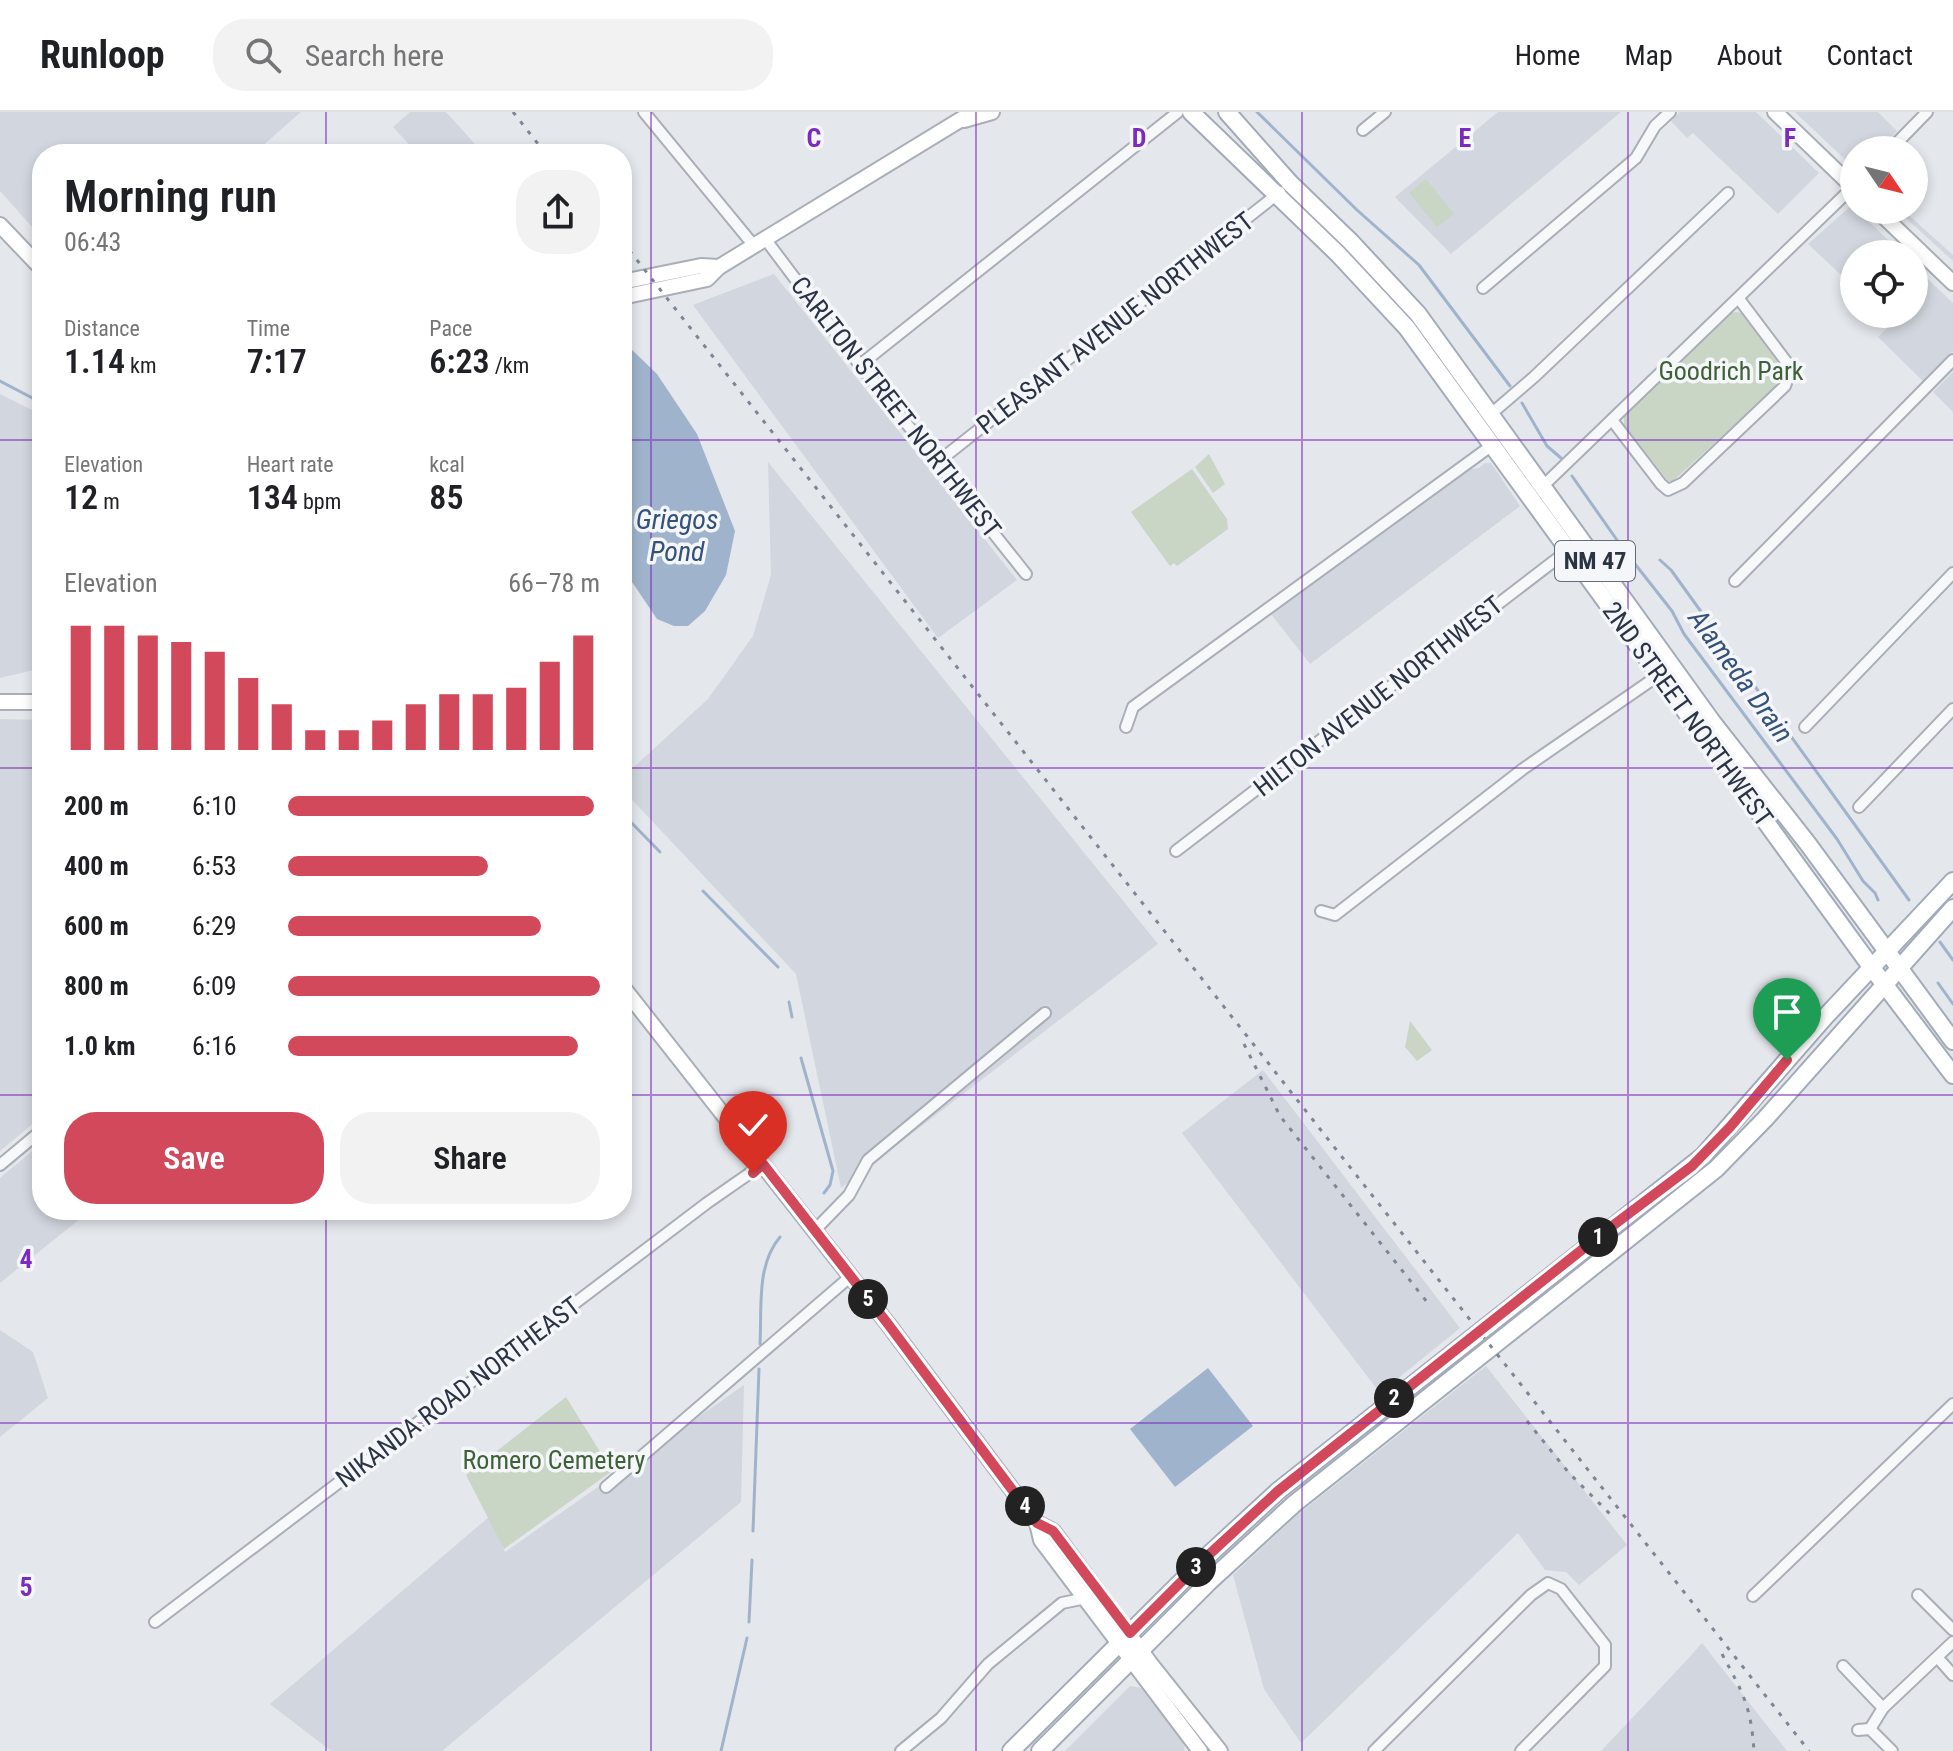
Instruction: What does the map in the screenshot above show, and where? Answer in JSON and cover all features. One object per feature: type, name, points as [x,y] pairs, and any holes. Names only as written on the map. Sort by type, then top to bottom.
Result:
[{"type":"main road","name":"2ND STREET NORTHWEST","points":[[1191,112],[1351,242],[1418,314],[1542,487],[1575,546]]},
{"type":"main road","name":"2ND STREET NORTHWEST","points":[[1227,112],[1284,189],[1407,328],[1491,446],[1575,546],[1665,671],[1808,844],[1953,1041]]},
{"type":"main road","name":"2ND STREET NORTHWEST","points":[[1665,671],[1701,731],[1953,1075]]},
{"type":"main road","points":[[1011,1751],[1202,1561],[1278,1491],[1703,1156],[1779,1068],[1953,881]]},
{"type":"main road","points":[[1040,1751],[1227,1564],[1294,1504],[1716,1169],[1765,1119],[1953,908]]},
{"type":"street","name":"CARLTON STREET NORTHWEST","points":[[644,112],[760,244],[939,461],[1026,574]]},
{"type":"street","points":[[632,295],[707,279],[719,267],[964,115],[992,112]]},
{"type":"street","points":[[860,365],[1178,112]]},
{"type":"street","points":[[1363,130],[1385,112]]},
{"type":"street","points":[[1483,288],[1636,158],[1655,126],[1670,112]]},
{"type":"street","points":[[1775,112],[1840,174]]},
{"type":"street","points":[[1904,136],[1927,112]]},
{"type":"street","name":"PLEASANT AVENUE NORTHWEST","points":[[939,461],[1284,189]]},
{"type":"street","points":[[1491,414],[1728,193]]},
{"type":"street","points":[[1542,487],[1840,201]]},
{"type":"street","points":[[1892,224],[1952,280]]},
{"type":"street","points":[[0,225],[32,259]]},
{"type":"street","points":[[632,280],[701,266],[719,267]]},
{"type":"street","points":[[1612,420],[1668,490],[1683,483],[1785,386],[1791,368],[1739,299]]},
{"type":"street","points":[[1735,581],[1953,360]]},
{"type":"street","points":[[1126,727],[1133,707],[1491,446]]},
{"type":"street","name":"HILTON AVENUE NORTHWEST","points":[[1176,851],[1575,546]]},
{"type":"street","points":[[1805,727],[1953,573]]},
{"type":"street","points":[[1321,911],[1335,915],[1523,769],[1665,671]]},
{"type":"street","points":[[0,702],[32,702]]},
{"type":"street","points":[[1859,807],[1953,709]]},
{"type":"street","points":[[632,999],[851,1276],[1037,1523],[1041,1540],[1086,1598],[1125,1638]]},
{"type":"street","points":[[815,1230],[849,1195],[868,1160],[1045,1013]]},
{"type":"street","points":[[0,1165],[32,1138]]},
{"type":"street","name":"NIKANDA ROAD NORTHEAST","points":[[155,1622],[707,1203],[763,1164]]},
{"type":"street","points":[[606,1487],[851,1276]]},
{"type":"street","points":[[1753,1596],[1953,1404]]},
{"type":"street","points":[[1037,1523],[1053,1531],[1200,1751]]},
{"type":"street","points":[[1374,1751],[1531,1595],[1548,1583],[1561,1589],[1605,1645],[1605,1666],[1521,1751]]},
{"type":"street","points":[[1918,1595],[1953,1630]]},
{"type":"street","points":[[901,1751],[941,1718],[988,1664],[1062,1603],[1086,1598]]},
{"type":"street","points":[[1870,1729],[1883,1708],[1953,1642]]},
{"type":"street","points":[[1136,1655],[1220,1751]]},
{"type":"street","points":[[1938,1658],[1953,1675]]},
{"type":"street","points":[[1843,1666],[1883,1708]]},
{"type":"street","points":[[1858,1730],[1870,1729],[1892,1751]]},
{"type":"shaded area","points":[[0,112],[301,112],[264,144],[32,144],[32,227],[0,191]]},
{"type":"shaded area","points":[[410,112],[446,112],[475,144],[409,144],[393,127]]},
{"type":"shaded area","points":[[1498,112],[1621,112],[1451,254],[1395,197]]},
{"type":"shaded area","points":[[1680,112],[1756,112],[1819,173],[1778,214],[1693,133],[1687,138],[1670,120]]},
{"type":"shaded area","points":[[1795,112],[1878,112],[1897,131],[1892,136],[1840,136],[1840,155]]},
{"type":"shaded area","points":[[1840,216],[1840,224],[1871,224],[1888,240],[1840,240],[1840,274],[1808,244]]},
{"type":"shaded area","points":[[1912,224],[1919,224],[1953,255],[1953,261]]},
{"type":"shaded area","points":[[774,274],[1017,580],[938,638],[693,305]]},
{"type":"shaded area","points":[[1928,279],[1953,303],[1953,351],[1923,381],[1878,337],[1887,328],[1928,328]]},
{"type":"shaded area","points":[[1953,372],[1953,412],[1933,392]]},
{"type":"shaded area","points":[[0,394],[32,410],[32,670],[0,678]]},
{"type":"shaded area","points":[[768,462],[1158,944],[841,1188],[796,974],[632,800],[632,769],[708,699],[753,636],[771,575]]},
{"type":"shaded area","points":[[1491,463],[1520,506],[1310,664],[1271,614],[1464,470],[1479,468]]},
{"type":"shaded area","points":[[0,719],[32,720],[32,1124],[0,1151]]},
{"type":"shaded area","points":[[1263,1070],[1460,1328],[1380,1393],[1182,1133]]},
{"type":"shaded area","points":[[32,1151],[32,1220],[79,1220],[0,1283],[0,1178]]},
{"type":"shaded area","points":[[0,1330],[33,1352],[48,1398],[0,1437]]},
{"type":"shaded area","points":[[1486,1366],[1627,1545],[1579,1585],[1566,1572],[1545,1570],[1518,1533],[1301,1743],[1264,1689],[1233,1575],[1297,1515]]},
{"type":"shaded area","points":[[744,1385],[741,1502],[442,1751],[331,1751],[270,1704],[490,1516],[505,1552]]},
{"type":"shaded area","points":[[1702,1643],[1787,1751],[1601,1751],[1686,1661]]},
{"type":"shaded area","points":[[1130,1686],[1142,1688],[1185,1743],[1184,1751],[1065,1751]]},
{"type":"green space","points":[[1426,179],[1454,214],[1437,227],[1409,193]]},
{"type":"green space","name":"Goodrich Park","points":[[1730,313],[1741,313],[1784,370],[1783,380],[1673,481],[1668,481],[1624,425],[1624,417]]},
{"type":"green space","points":[[1209,454],[1225,484],[1213,493],[1195,467]]},
{"type":"green space","points":[[1192,469],[1227,519],[1228,529],[1177,566],[1174,563],[1170,566],[1172,569],[1131,512]]},
{"type":"green space","points":[[1410,1021],[1432,1050],[1417,1061],[1405,1047]]},
{"type":"green space","name":"Romero Cemetery","points":[[566,1397],[612,1471],[504,1549],[466,1475]]},
{"type":"water","name":"Griegos Pond","points":[[632,350],[657,374],[697,434],[735,531],[726,575],[705,611],[688,626],[674,626],[657,619],[632,582]]},
{"type":"water","points":[[1208,1368],[1253,1426],[1175,1487],[1130,1429]]},
{"type":"waterway","name":"Alameda Drain","points":[[1257,112],[1357,210],[1419,265],[1510,386]]},
{"type":"waterway","points":[[0,381],[32,398]]},
{"type":"waterway","name":"Alameda Drain","points":[[1522,403],[1547,446],[1561,458]]},
{"type":"waterway","name":"Alameda Drain","points":[[1572,476],[1672,611],[1684,634],[1837,839],[1878,900]]},
{"type":"waterway","points":[[1660,560],[1671,570],[1909,900]]},
{"type":"waterway","points":[[632,823],[660,852]]},
{"type":"waterway","points":[[703,891],[778,967]]},
{"type":"waterway","points":[[1940,942],[1953,960]]},
{"type":"waterway","name":"Alameda Drain","points":[[1938,983],[1953,1004]]},
{"type":"waterway","points":[[789,1002],[792,1017]]},
{"type":"waterway","points":[[801,1058],[833,1171],[830,1185],[824,1193]]},
{"type":"waterway","points":[[760,1344],[764,1274],[772,1248],[780,1237]]},
{"type":"waterway","points":[[753,1531],[759,1369]]},
{"type":"waterway","points":[[749,1622],[752,1560]]},
{"type":"waterway","points":[[721,1751],[747,1638]]},
{"type":"railway","points":[[513,112],[538,144]]},
{"type":"railway","points":[[632,254],[1809,1751]]},
{"type":"railway","points":[[1244,1044],[1280,1116],[1431,1307]]},
{"type":"railway","points":[[1527,1421],[1569,1473],[1615,1519]]},
{"type":"railway","points":[[1722,1654],[1745,1700],[1754,1751]]},
{"type":"route","points":[[753,1173],[763,1164],[1037,1523],[1053,1531],[1130,1633],[1278,1491],[1692,1166],[1787,1060]]}]
